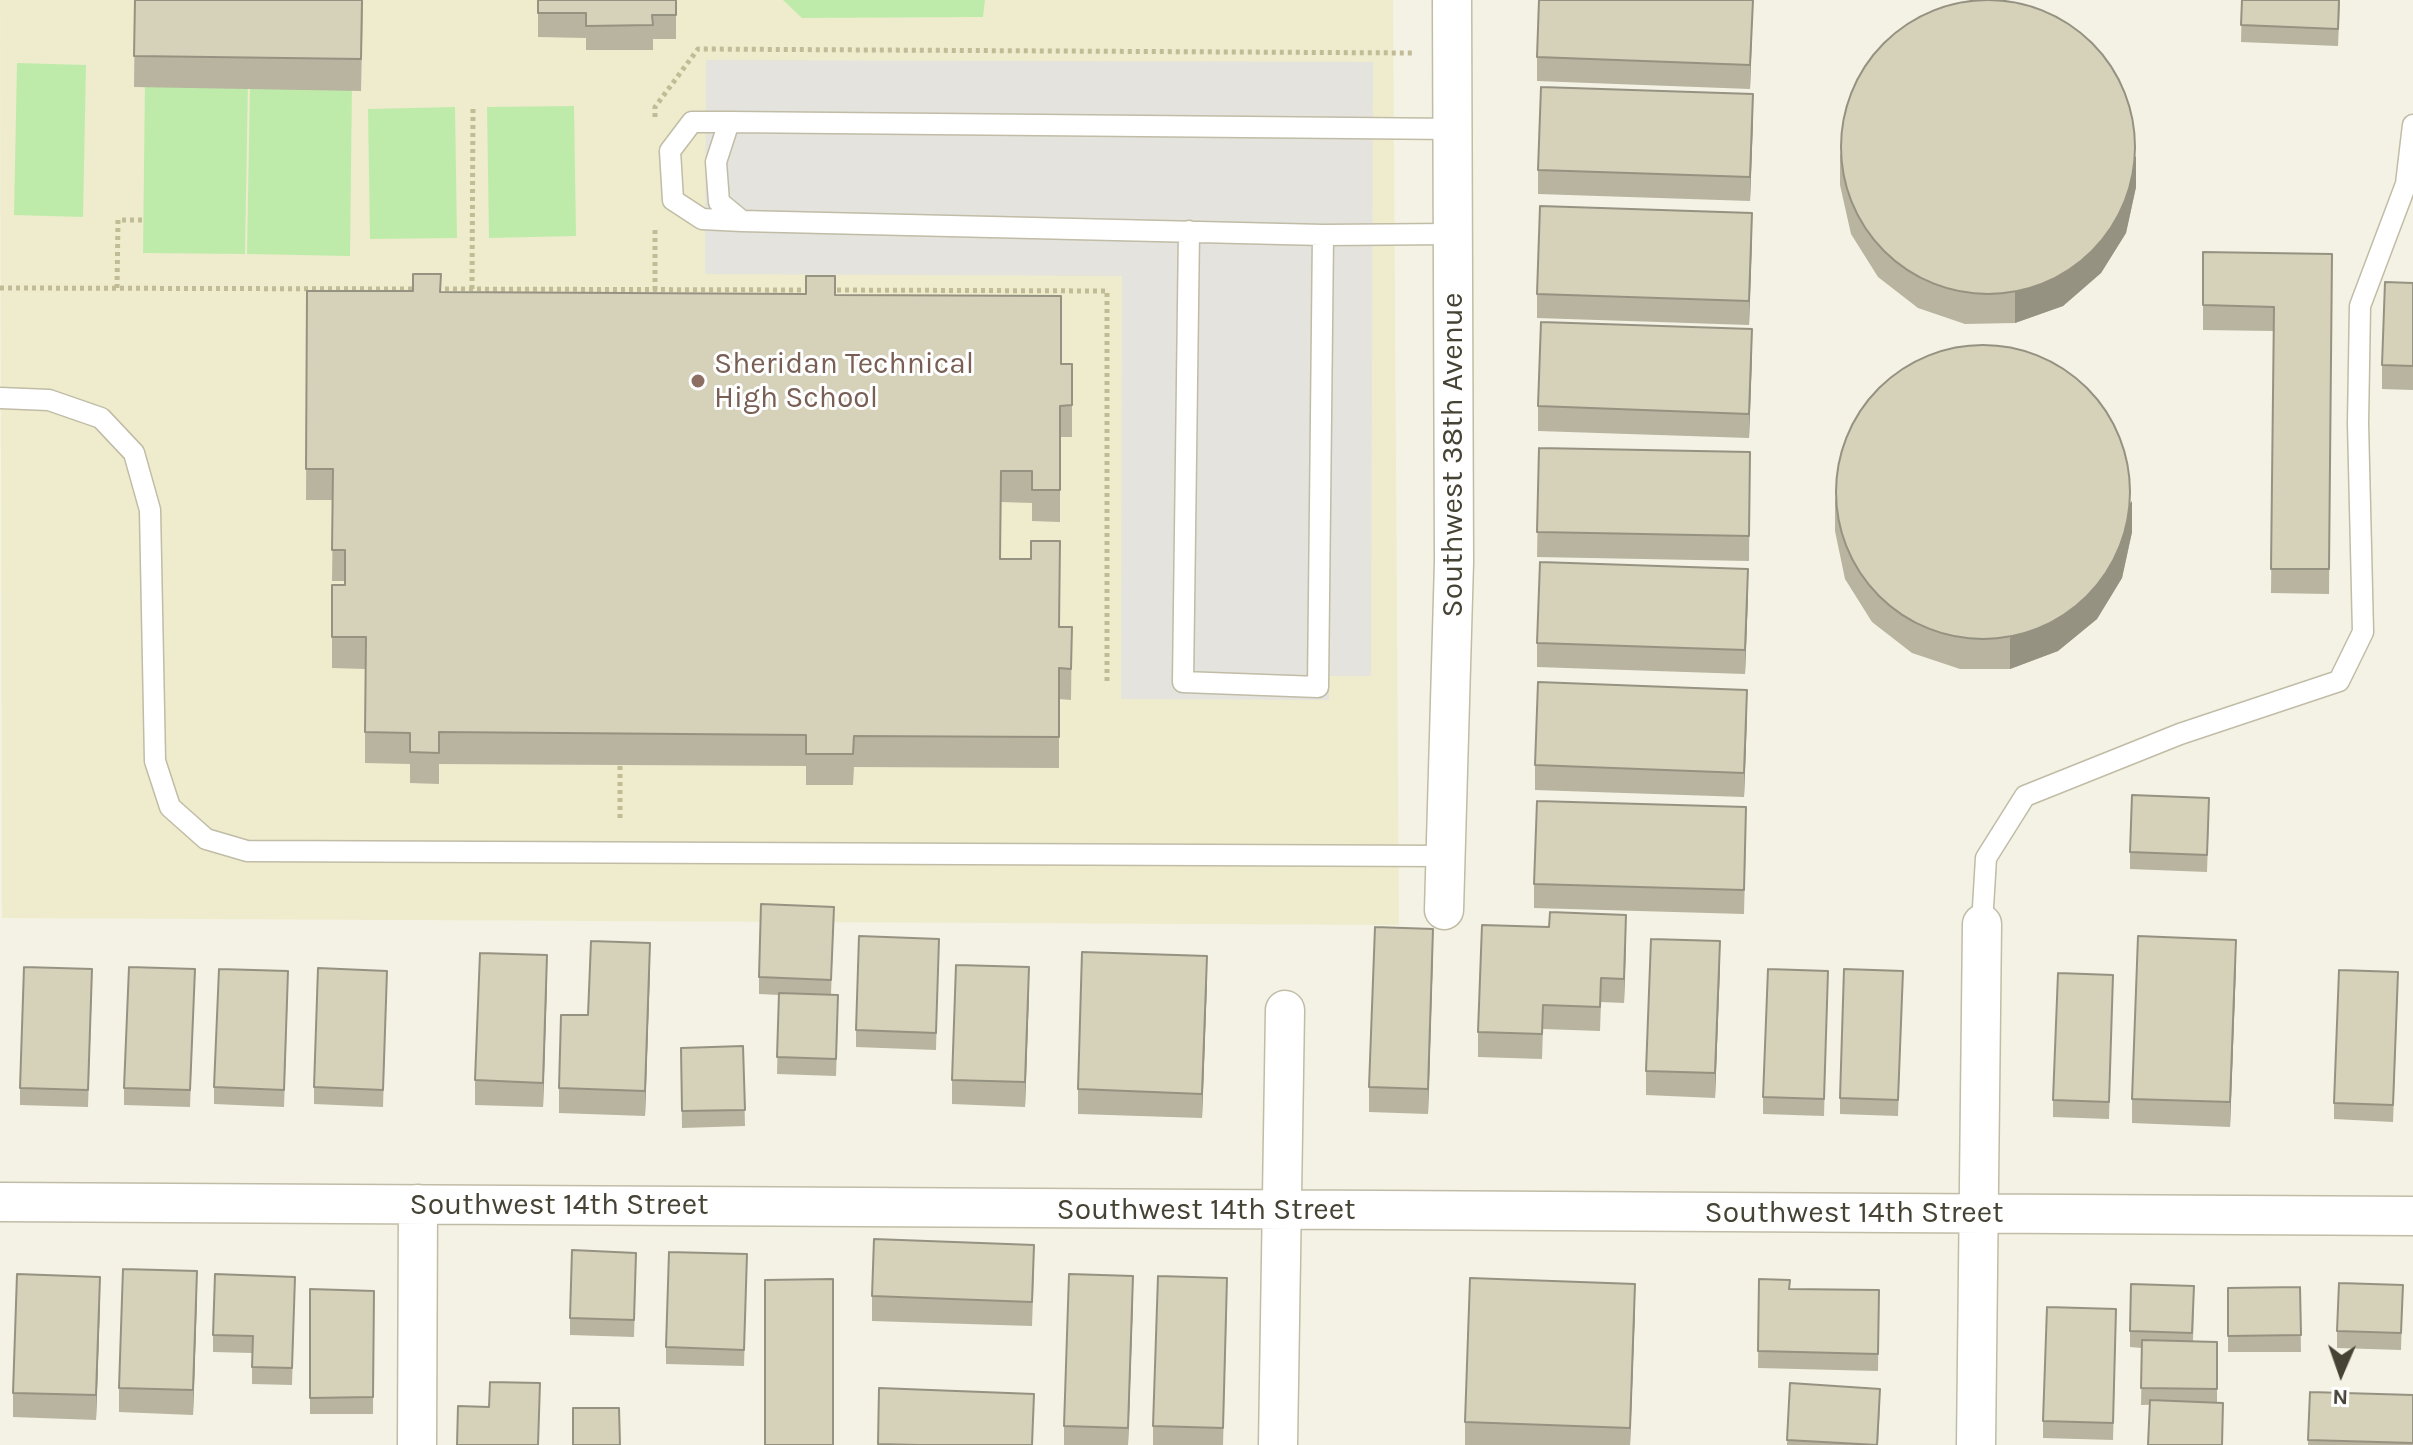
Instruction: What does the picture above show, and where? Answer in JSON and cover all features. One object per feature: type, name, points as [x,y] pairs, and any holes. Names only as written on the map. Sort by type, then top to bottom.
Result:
[{"type":"street","name":"Southwest 38th Avenue","points":[[1444,910],[1454,562],[1452,0]]},
{"type":"street","points":[[1976,1445],[1982,924]]},
{"type":"street","points":[[1278,1445],[1285,1010]]},
{"type":"street","name":"Southwest 14th Street","points":[[0,1202],[2413,1216]]},
{"type":"street","points":[[417,1445],[418,1204]]},
{"type":"lane","points":[[1453,129],[692,122],[670,151],[673,200],[702,219],[1323,235],[1453,234]]},
{"type":"lane","points":[[729,122],[716,162],[719,202],[742,221]]},
{"type":"lane","points":[[1982,924],[1986,858],[2025,796],[2180,734],[2339,681],[2363,632],[2358,423],[2360,306],[2406,184],[2413,125]]},
{"type":"lane","points":[[1189,231],[1183,682],[1318,687],[1323,235]]},
{"type":"lane","points":[[0,398],[49,400],[101,418],[134,453],[150,510],[155,761],[170,807],[206,839],[247,851],[1445,856]]},
{"type":"path","points":[[655,122],[655,107],[698,49],[1453,53]]},
{"type":"path","points":[[472,289],[473,108]]},
{"type":"path","points":[[655,214],[655,290]]},
{"type":"path","points":[[117,288],[118,220],[143,220]]},
{"type":"path","points":[[0,288],[1107,291],[1107,685]]},
{"type":"path","points":[[620,290],[620,301]]},
{"type":"path","points":[[620,766],[620,819]]},
{"type":"shaded area","name":"Sheridan Technical High School","points":[[0,0],[1393,0],[1399,925],[2,918]]},
{"type":"shaded area","points":[[706,60],[1373,62],[1371,676],[1329,676],[1329,700],[1121,699],[1122,276],[705,274]]},
{"type":"green space","points":[[783,0],[985,0],[983,17],[802,18]]},
{"type":"green space","points":[[17,63],[86,65],[83,217],[14,215]]},
{"type":"green space","points":[[145,80],[248,82],[245,254],[143,253]]},
{"type":"green space","points":[[250,82],[352,83],[350,256],[247,254]]},
{"type":"green space","points":[[574,106],[576,236],[489,238],[487,107]]},
{"type":"green space","points":[[455,107],[457,238],[370,239],[368,109]]},
{"type":"building","points":[[135,0],[362,0],[361,59],[134,56]]},
{"type":"building","points":[[538,0],[676,0],[676,15],[652,15],[653,25],[586,26],[586,13],[538,13]]},
{"type":"building","points":[[1539,0],[1753,0],[1750,65],[1537,57]]},
{"type":"building","points":[[1988,0],[2017,3],[2044,12],[2069,25],[2092,43],[2110,66],[2123,91],[2132,118],[2135,147],[2132,176],[2123,203],[2110,228],[2092,251],[2069,269],[2044,282],[2017,291],[1988,294],[1959,291],[1932,282],[1907,269],[1884,251],[1866,228],[1853,203],[1844,176],[1841,147],[1844,118],[1853,91],[1866,66],[1884,43],[1907,25],[1932,12],[1959,3]]},
{"type":"building","points":[[2242,0],[2339,0],[2338,29],[2241,25]]},
{"type":"building","points":[[1541,87],[1753,94],[1750,177],[1538,170]]},
{"type":"building","points":[[1540,206],[1752,213],[1749,301],[1537,294]]},
{"type":"building","points":[[2203,252],[2332,254],[2329,569],[2271,569],[2274,307],[2203,305]]},
{"type":"building","points":[[413,274],[441,274],[440,292],[806,294],[806,276],[835,276],[835,295],[1061,296],[1061,364],[1072,364],[1072,405],[1060,406],[1060,490],[1032,490],[1032,471],[1001,471],[1000,559],[1031,559],[1031,541],[1060,541],[1059,627],[1072,627],[1071,669],[1059,668],[1059,737],[854,736],[853,754],[806,754],[806,735],[439,732],[439,753],[410,752],[410,733],[365,732],[366,637],[332,637],[332,585],[345,585],[345,550],[332,550],[333,469],[306,469],[307,291],[413,291]]},
{"type":"building","points":[[2385,282],[2413,283],[2413,366],[2382,365]]},
{"type":"building","points":[[1541,322],[1752,329],[1749,414],[1538,406]]},
{"type":"building","points":[[1969,345],[1997,345],[2026,351],[2052,362],[2076,378],[2097,399],[2113,423],[2124,449],[2130,506],[2119,548],[2105,574],[2087,596],[2052,622],[2026,633],[1997,639],[1969,639],[1940,633],[1914,622],[1890,606],[1869,585],[1853,561],[1842,535],[1836,506],[1836,478],[1842,449],[1853,423],[1869,399],[1890,378],[1914,362],[1940,351]]},
{"type":"building","points":[[1539,448],[1750,452],[1749,536],[1537,532]]},
{"type":"building","points":[[1540,562],[1748,569],[1745,650],[1537,643]]},
{"type":"building","points":[[1538,682],[1747,690],[1744,773],[1535,765]]},
{"type":"building","points":[[2132,795],[2209,798],[2207,855],[2130,852]]},
{"type":"building","points":[[1537,801],[1746,807],[1744,890],[1534,884]]},
{"type":"building","points":[[761,904],[834,907],[831,980],[759,977]]},
{"type":"building","points":[[1550,912],[1626,915],[1624,979],[1601,978],[1600,1007],[1543,1005],[1542,1034],[1478,1032],[1482,925],[1549,927]]},
{"type":"building","points":[[1375,927],[1433,929],[1428,1089],[1369,1087]]},
{"type":"building","points":[[859,936],[939,939],[936,1033],[856,1030]]},
{"type":"building","points":[[2138,936],[2236,940],[2230,1102],[2132,1099]]},
{"type":"building","points":[[1651,939],[1720,941],[1715,1073],[1646,1071]]},
{"type":"building","points":[[591,941],[650,943],[645,1091],[559,1088],[561,1015],[588,1015]]},
{"type":"building","points":[[1082,952],[1207,956],[1202,1094],[1078,1089]]},
{"type":"building","points":[[480,953],[547,955],[543,1083],[475,1080]]},
{"type":"building","points":[[956,965],[1029,967],[1025,1082],[952,1080]]},
{"type":"building","points":[[24,967],[92,969],[88,1090],[20,1088]]},
{"type":"building","points":[[129,967],[195,969],[190,1090],[124,1088]]},
{"type":"building","points":[[318,968],[387,971],[383,1090],[314,1087]]},
{"type":"building","points":[[219,969],[288,971],[284,1090],[214,1087]]},
{"type":"building","points":[[1768,969],[1828,971],[1824,1099],[1763,1097]]},
{"type":"building","points":[[1844,969],[1903,971],[1898,1100],[1840,1098]]},
{"type":"building","points":[[2339,970],[2398,972],[2393,1105],[2334,1103]]},
{"type":"building","points":[[2058,973],[2113,975],[2109,1102],[2053,1100]]},
{"type":"building","points":[[779,993],[838,995],[836,1059],[777,1057]]},
{"type":"building","points":[[743,1046],[745,1110],[682,1111],[681,1048]]},
{"type":"building","points":[[874,1239],[1034,1245],[1032,1302],[872,1296]]},
{"type":"building","points":[[572,1250],[636,1253],[634,1320],[570,1318]]},
{"type":"building","points":[[669,1252],[747,1254],[744,1350],[666,1347]]},
{"type":"building","points":[[123,1269],[197,1271],[193,1390],[119,1388]]},
{"type":"building","points":[[17,1274],[100,1277],[96,1395],[13,1393]]},
{"type":"building","points":[[215,1274],[295,1277],[292,1368],[252,1367],[253,1336],[213,1335]]},
{"type":"building","points":[[1069,1274],[1133,1276],[1128,1428],[1064,1426]]},
{"type":"building","points":[[1158,1276],[1227,1278],[1223,1428],[1153,1426]]},
{"type":"building","points":[[1470,1278],[1635,1284],[1630,1428],[1465,1422]]},
{"type":"building","points":[[833,1279],[833,1445],[765,1445],[765,1280]]},
{"type":"building","points":[[1759,1279],[1790,1280],[1789,1289],[1879,1290],[1878,1354],[1758,1351]]},
{"type":"building","points":[[2339,1283],[2403,1285],[2401,1333],[2337,1331]]},
{"type":"building","points":[[2131,1284],[2194,1286],[2192,1333],[2130,1331]]},
{"type":"building","points":[[2300,1287],[2301,1335],[2228,1336],[2228,1288]]},
{"type":"building","points":[[310,1289],[374,1291],[373,1397],[310,1398]]},
{"type":"building","points":[[2047,1307],[2116,1309],[2113,1423],[2043,1421]]},
{"type":"building","points":[[2142,1340],[2217,1342],[2217,1389],[2141,1388]]},
{"type":"building","points":[[490,1382],[540,1383],[538,1445],[457,1445],[458,1406],[489,1407]]},
{"type":"building","points":[[1790,1383],[1880,1389],[1877,1445],[1787,1440]]},
{"type":"building","points":[[879,1388],[1034,1394],[1032,1445],[878,1444]]},
{"type":"building","points":[[2310,1392],[2413,1395],[2413,1443],[2308,1440]]},
{"type":"building","points":[[2150,1400],[2223,1403],[2222,1445],[2148,1445]]},
{"type":"building","points":[[573,1408],[619,1408],[620,1445],[573,1445]]},
{"type":"place","name":"Sheridan Technical High School","points":[[698,381]]}]
